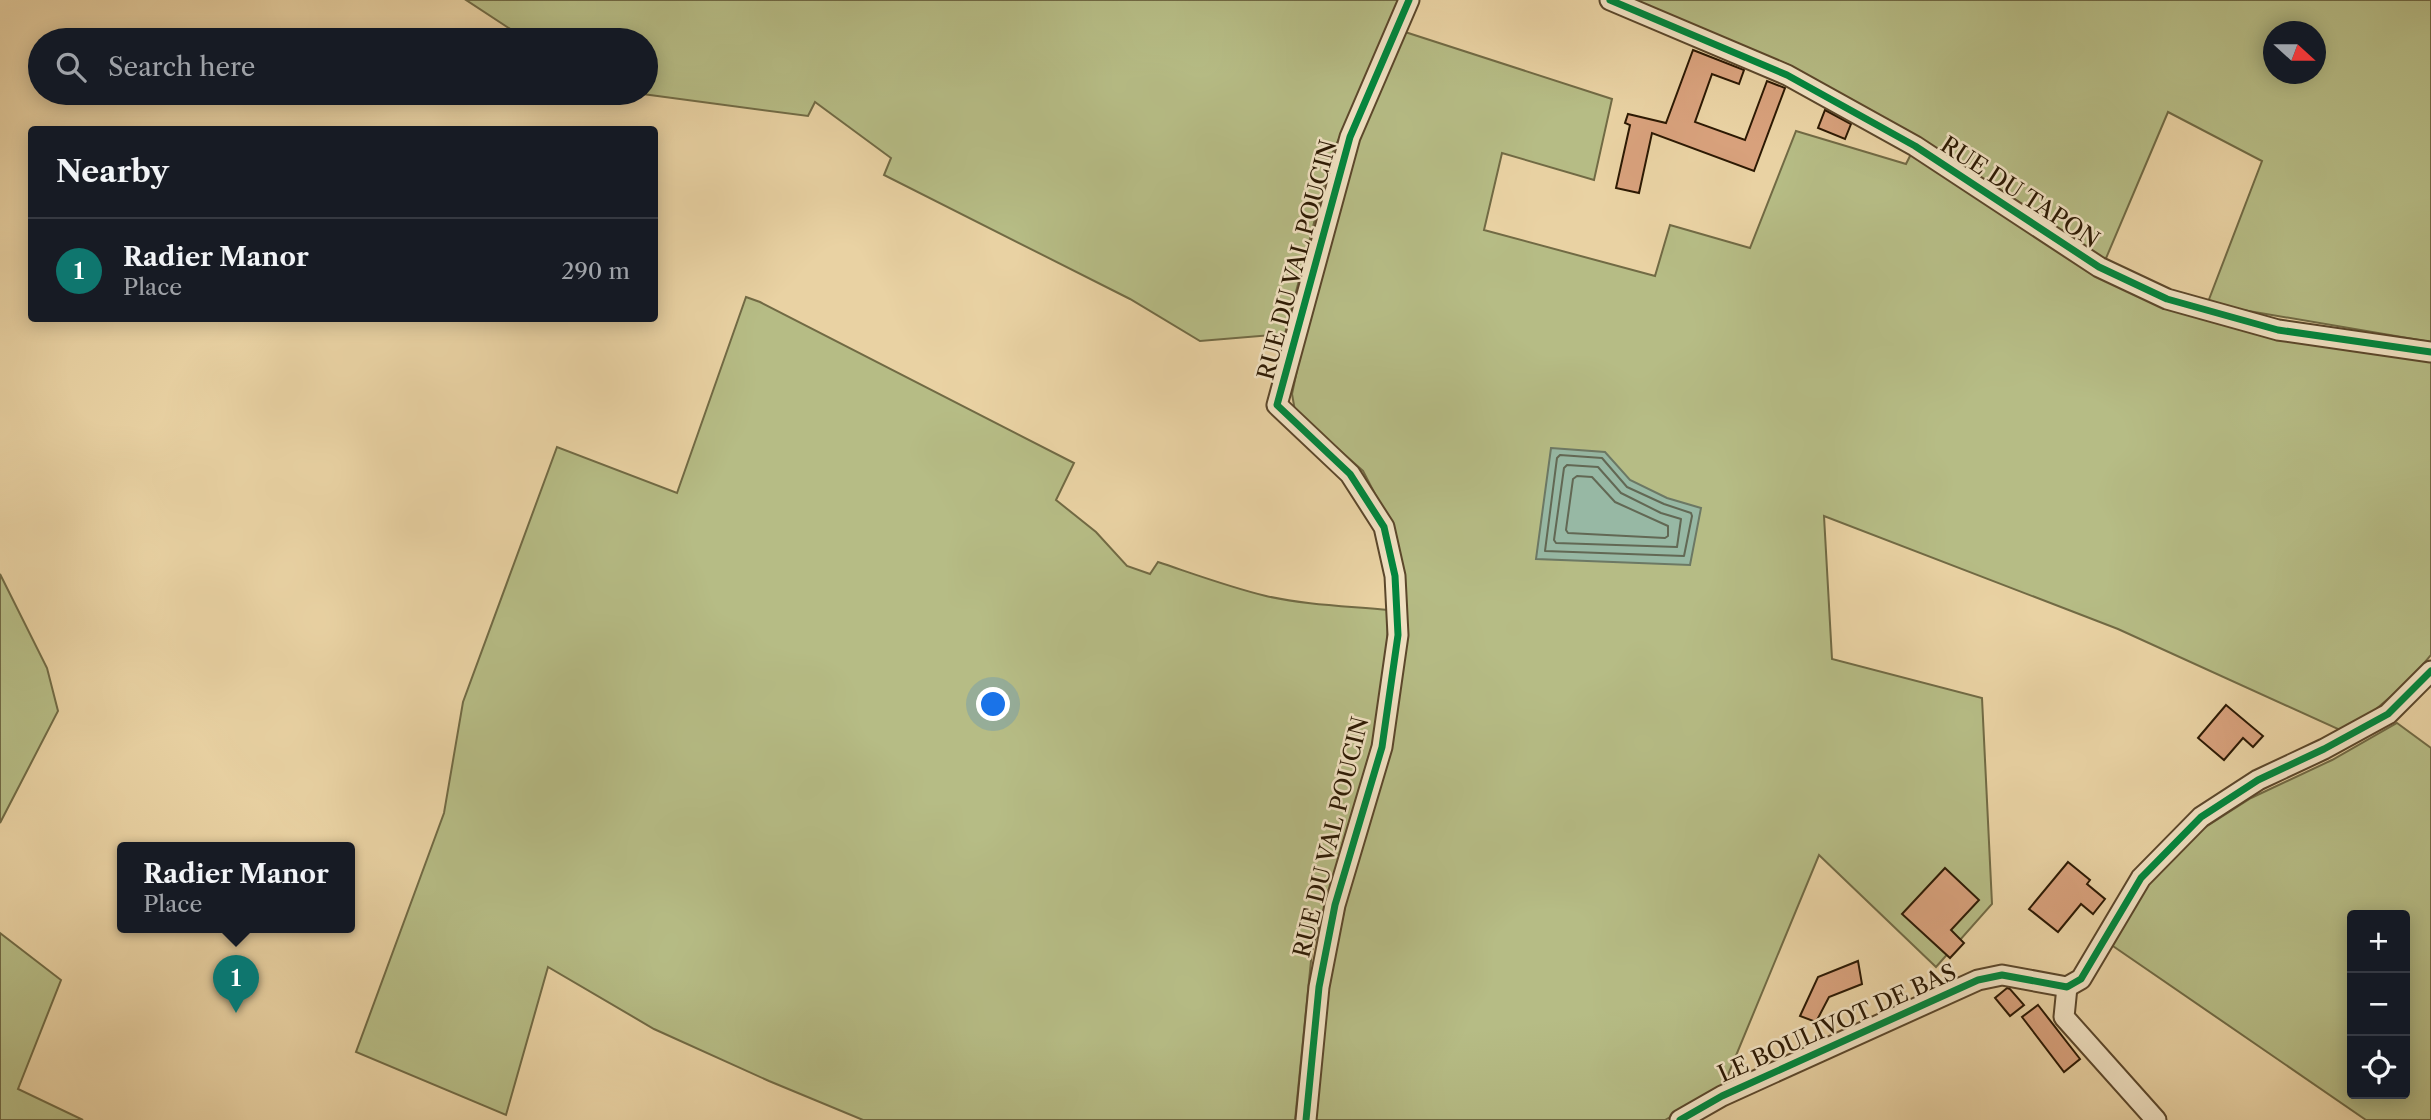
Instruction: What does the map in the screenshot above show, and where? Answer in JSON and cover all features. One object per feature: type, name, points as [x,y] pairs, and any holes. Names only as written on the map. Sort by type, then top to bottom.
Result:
[{"type":"street","name":"RUE DU VAL POUCIN","points":[[1306,1120],[1319,987],[1335,905],[1382,747],[1398,635],[1395,576],[1384,527],[1350,474],[1277,405],[1350,137],[1409,0]]},
{"type":"street","name":"RUE DU TAPON","points":[[1610,0],[1787,75],[1915,146],[2099,268],[2167,299],[2278,330],[2431,352]]},
{"type":"street","points":[[2156,1120],[2064,1017],[2067,987],[2081,979],[2141,878],[2201,817],[2258,780],[2324,749],[2388,714],[2431,671]]},
{"type":"street","name":"LE BOULIVOT DE BAS","points":[[1680,1120],[1722,1096],[1978,980],[2002,975],[2067,987]]},
{"type":"green space","points":[[466,0],[1401,0],[1332,154],[1285,334],[1200,341],[1130,299],[884,175],[891,158],[815,102],[808,116],[658,96],[658,28],[509,28]]},
{"type":"green space","points":[[1624,0],[2431,0],[2431,342],[2208,302],[2262,161],[2168,112],[2104,263],[1917,142],[1789,65]]},
{"type":"green space","points":[[1402,31],[1612,99],[1594,180],[1502,153],[1484,230],[1655,276],[1670,225],[1750,248],[1796,131],[1906,164],[1912,152],[2114,284],[2431,361],[2431,655],[2408,682],[2375,710],[2340,730],[2118,629],[1824,516],[1832,659],[1982,698],[1992,904],[1936,967],[1819,855],[1723,1087],[1665,1120],[1311,1120],[1329,980],[1350,884],[1394,731],[1388,519],[1363,471],[1295,411],[1292,394],[1304,337],[1365,118]]},
{"type":"green space","points":[[746,297],[1074,463],[1056,500],[1096,532],[1127,566],[1150,574],[1158,562],[1266,596],[1389,610],[1385,672],[1374,739],[1312,951],[1295,1120],[863,1120],[654,1029],[548,967],[506,1115],[356,1052],[444,813],[463,702],[557,447],[677,493]]},
{"type":"green space","points":[[0,574],[47,668],[58,711],[0,823]]},
{"type":"green space","points":[[2397,723],[2431,748],[2431,1120],[2366,1120],[2110,944],[2145,888],[2201,830],[2251,798],[2332,760]]},
{"type":"green space","points":[[0,933],[61,980],[18,1089],[83,1120],[0,1120]]},
{"type":"water","points":[[1551,448],[1605,452],[1630,480],[1667,498],[1701,508],[1690,565],[1536,559]]},
{"type":"building","points":[[1693,50],[1744,70],[1739,84],[1712,74],[1695,122],[1745,140],[1767,81],[1785,88],[1754,171],[1652,133],[1639,193],[1616,188],[1630,125],[1625,123],[1628,114],[1666,123]]},
{"type":"building","points":[[1825,110],[1851,124],[1845,139],[1818,128]]},
{"type":"building","points":[[2226,705],[2263,736],[2253,747],[2243,738],[2224,760],[2198,738]]},
{"type":"building","points":[[2068,862],[2090,880],[2087,884],[2105,899],[2093,914],[2081,904],[2058,932],[2029,909]]},
{"type":"building","points":[[1945,868],[1979,900],[1951,930],[1964,943],[1950,958],[1902,914]]},
{"type":"building","points":[[1858,961],[1862,984],[1829,997],[1816,1022],[1800,1016],[1818,977]]},
{"type":"building","points":[[2007,988],[2024,1005],[2010,1016],[1995,998]]},
{"type":"building","points":[[2038,1005],[2080,1059],[2064,1072],[2022,1017]]},
{"type":"cycle path","points":[[1306,1120],[1319,987],[1335,905],[1382,747],[1398,635],[1395,576],[1384,527],[1350,474],[1277,405],[1350,137],[1409,0]]},
{"type":"cycle path","points":[[1610,0],[1787,75],[1915,146],[2099,267],[2167,299],[2278,330],[2431,352]]},
{"type":"cycle path","points":[[1680,1120],[1722,1096],[1978,980],[2002,975],[2067,987],[2081,979],[2141,878],[2201,817],[2258,780],[2324,749],[2388,714],[2431,671]]},
{"type":"place","name":"Radier Manor","points":[[236,1013]]}]
